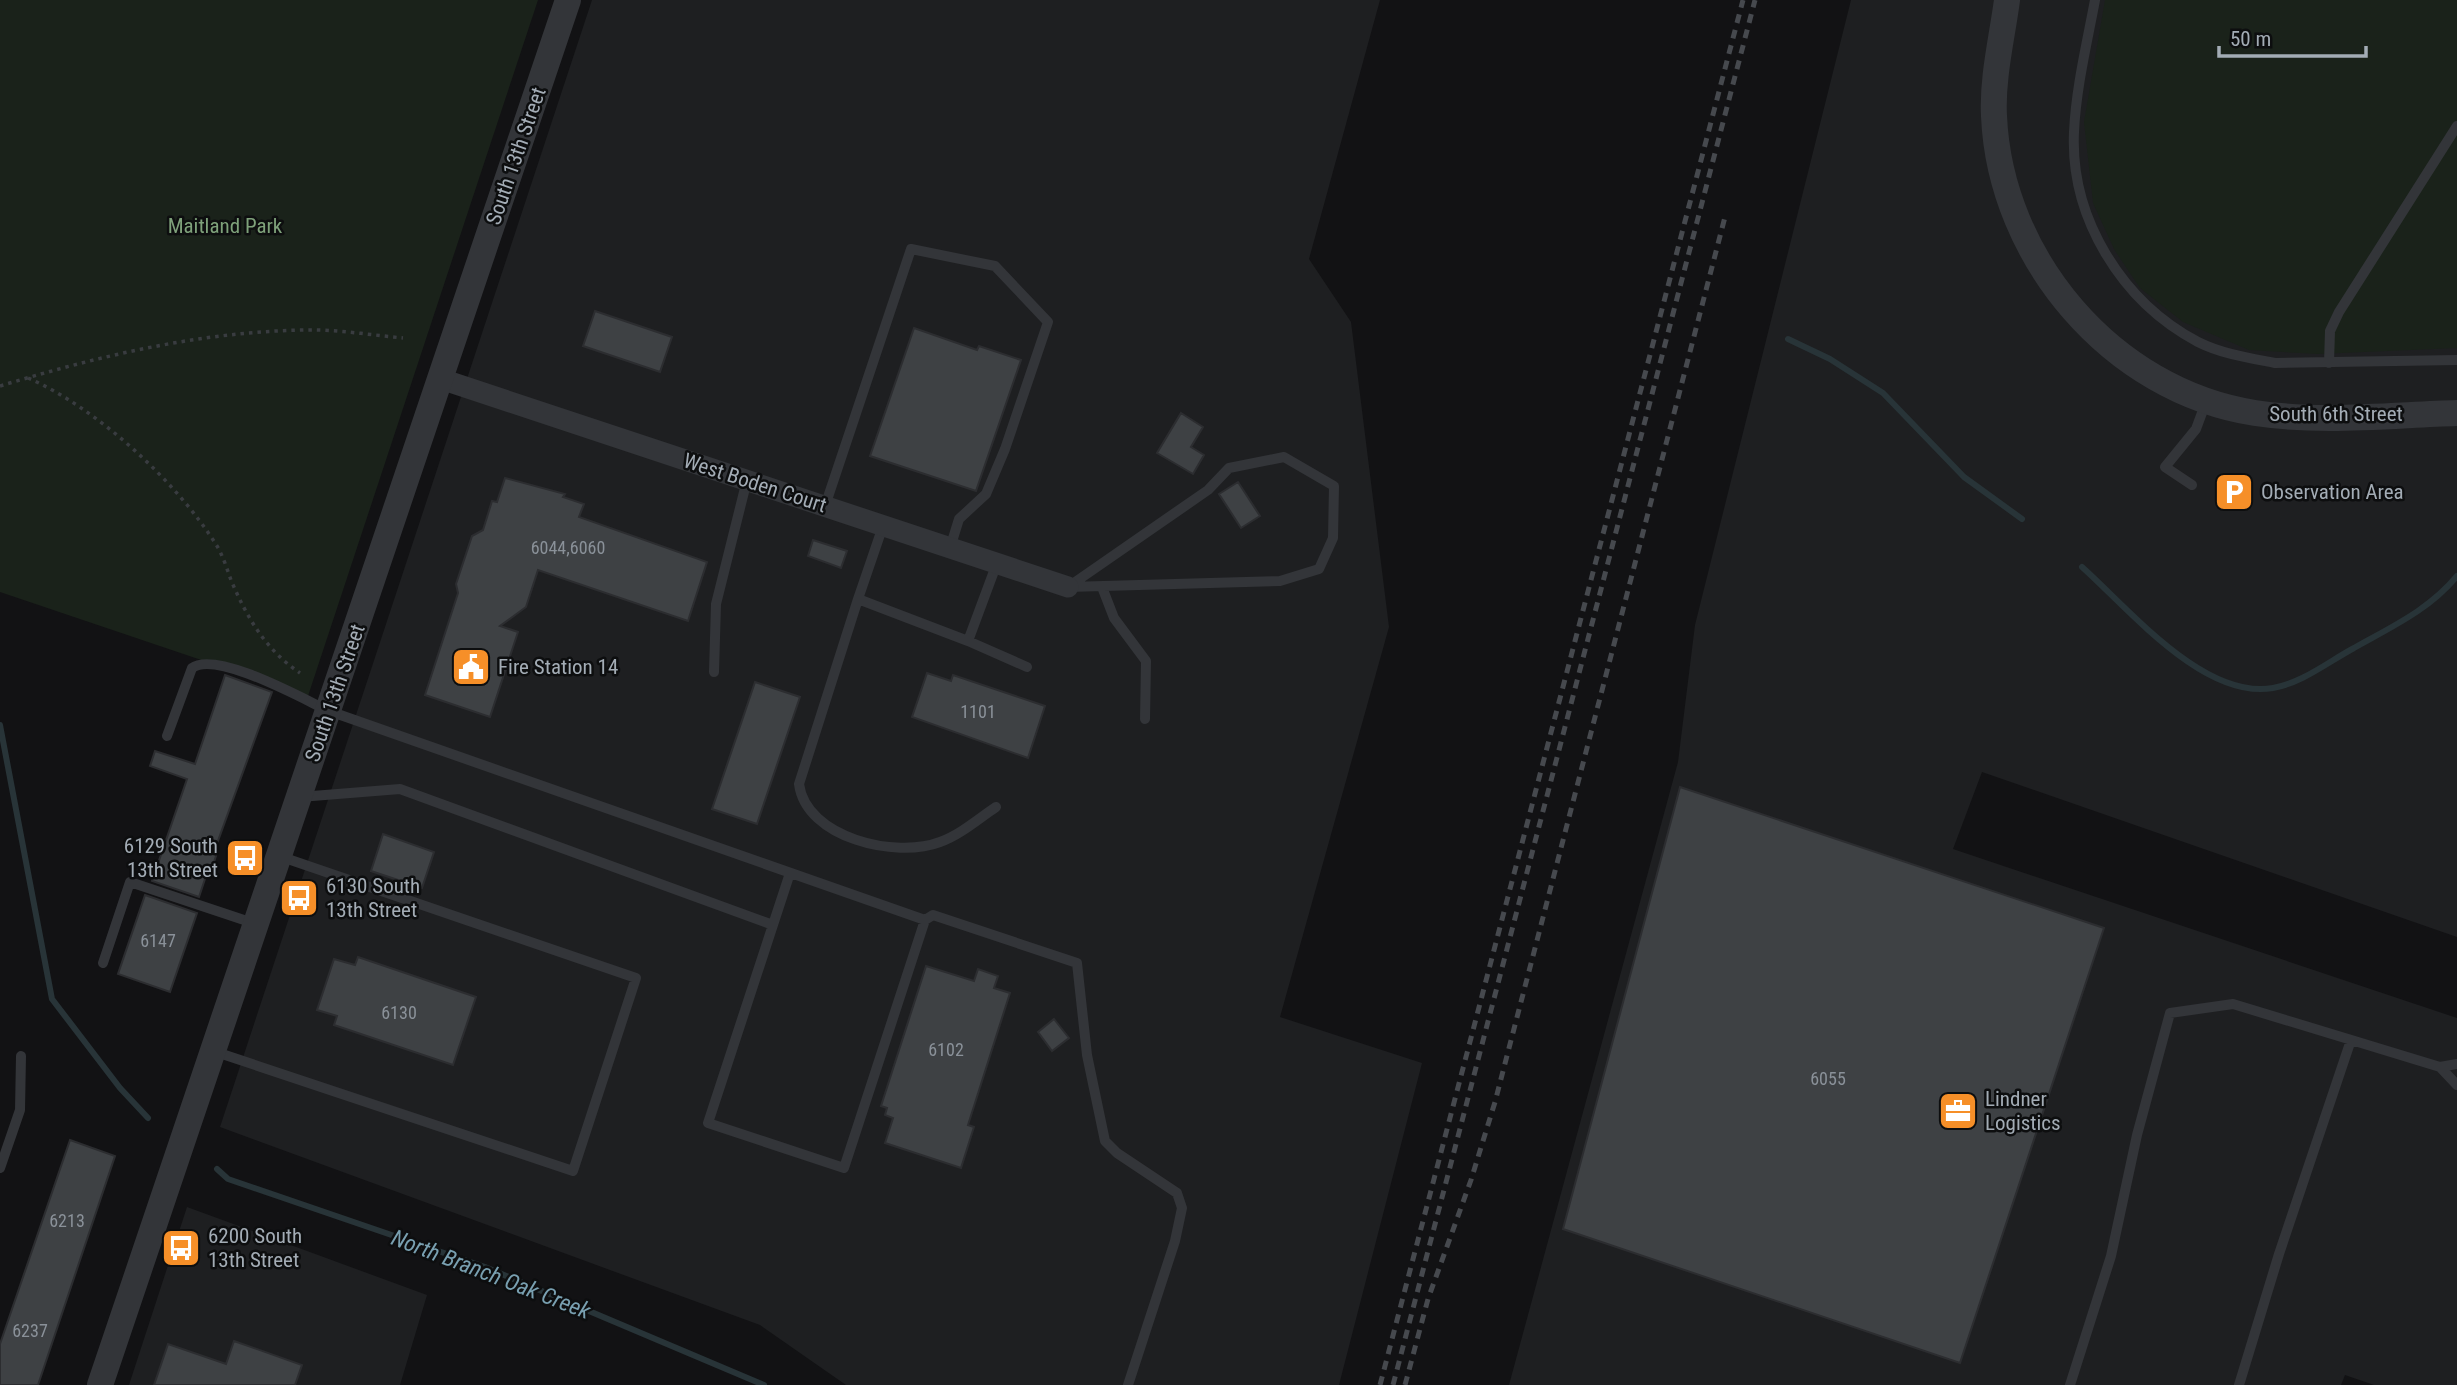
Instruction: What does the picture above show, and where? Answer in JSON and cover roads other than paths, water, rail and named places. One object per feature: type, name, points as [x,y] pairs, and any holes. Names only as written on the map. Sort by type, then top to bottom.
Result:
[{"type":"street","name":"South 13th Street","points":[[100,1385],[568,0]]},
{"type":"street","name":"South 6th Street","points":[[2007,0],[1994,116],[2011,206],[2029,248],[2057,291],[2087,326],[2124,357],[2166,383],[2207,399],[2253,412],[2301,416],[2457,414]]},
{"type":"street","name":"West Boden Court","points":[[441,379],[1068,587]]},
{"type":"lane","points":[[2095,0],[2074,133],[2075,168],[2080,199],[2091,227],[2132,290],[2157,314],[2200,343],[2235,355],[2276,363],[2457,360]]},
{"type":"lane","points":[[2329,363],[2330,331],[2339,312],[2457,126]]},
{"type":"lane","points":[[825,506],[911,249],[995,267],[1048,322],[1005,449],[986,494],[959,519],[950,548]]},
{"type":"lane","points":[[2192,485],[2165,467],[2196,429],[2207,399]]},
{"type":"lane","points":[[1284,457],[1334,486],[1333,538],[1319,569],[1280,581],[1068,587],[1208,491],[1229,468],[1284,457]]},
{"type":"lane","points":[[714,672],[716,604],[747,480]]},
{"type":"lane","points":[[883,526],[799,784],[800,795],[831,829],[884,848],[939,843],[996,807]]},
{"type":"lane","points":[[968,640],[997,563]]},
{"type":"lane","points":[[1102,587],[1114,618],[1146,661],[1145,719]]},
{"type":"lane","points":[[858,599],[968,640],[1027,667]]},
{"type":"lane","points":[[167,736],[192,668],[205,663],[277,686],[329,711],[925,920]]},
{"type":"lane","points":[[299,797],[400,789],[773,925]]},
{"type":"lane","points":[[214,1051],[573,1171],[636,978],[279,856]]},
{"type":"lane","points":[[790,873],[708,1123],[844,1168],[925,920],[933,915],[1077,963],[1087,1055],[1105,1141],[1117,1153],[1177,1193],[1182,1208],[1175,1241],[1128,1385]]},
{"type":"lane","points":[[103,963],[131,882],[256,924]]},
{"type":"lane","points":[[2070,1385],[2111,1256],[2137,1135],[2170,1013],[2232,1004],[2440,1067],[2457,1064]]},
{"type":"lane","points":[[2239,1385],[2278,1254],[2351,1040]]},
{"type":"lane","points":[[0,1168],[20,1110],[21,1056]]},
{"type":"lane","points":[[2440,1067],[2457,1085]]},
{"type":"waterway","points":[[1788,339],[1830,359],[1883,393],[1964,477],[2022,519]]},
{"type":"waterway","points":[[2082,567],[2169,648],[2221,680],[2247,688],[2273,688],[2305,677],[2409,617],[2434,599],[2457,576]]},
{"type":"waterway","name":"North Branch Oak Creek","points":[[0,725],[52,999],[120,1088],[148,1118]]},
{"type":"waterway","name":"North Branch Oak Creek","points":[[217,1169],[228,1179],[485,1267],[764,1385]]},
{"type":"railway","points":[[1380,1385],[1743,0]]},
{"type":"railway","points":[[1393,1385],[1755,0]]},
{"type":"railway","points":[[1405,1385],[1428,1299],[1471,1180],[1495,1102],[1725,217]]},
{"type":"place","name":"Observation Area","points":[[2234,492]]},
{"type":"place","name":"Fire Station 14","points":[[471,667]]},
{"type":"place","name":"6129 South 13th Street","points":[[245,858]]},
{"type":"place","name":"6130 South 13th Street","points":[[299,898]]},
{"type":"place","name":"Lindner Logistics","points":[[1958,1111]]},
{"type":"place","name":"6200 South 13th Street","points":[[181,1248]]},
{"type":"park label","name":"Maitland Park","points":[[225,226]]}]
